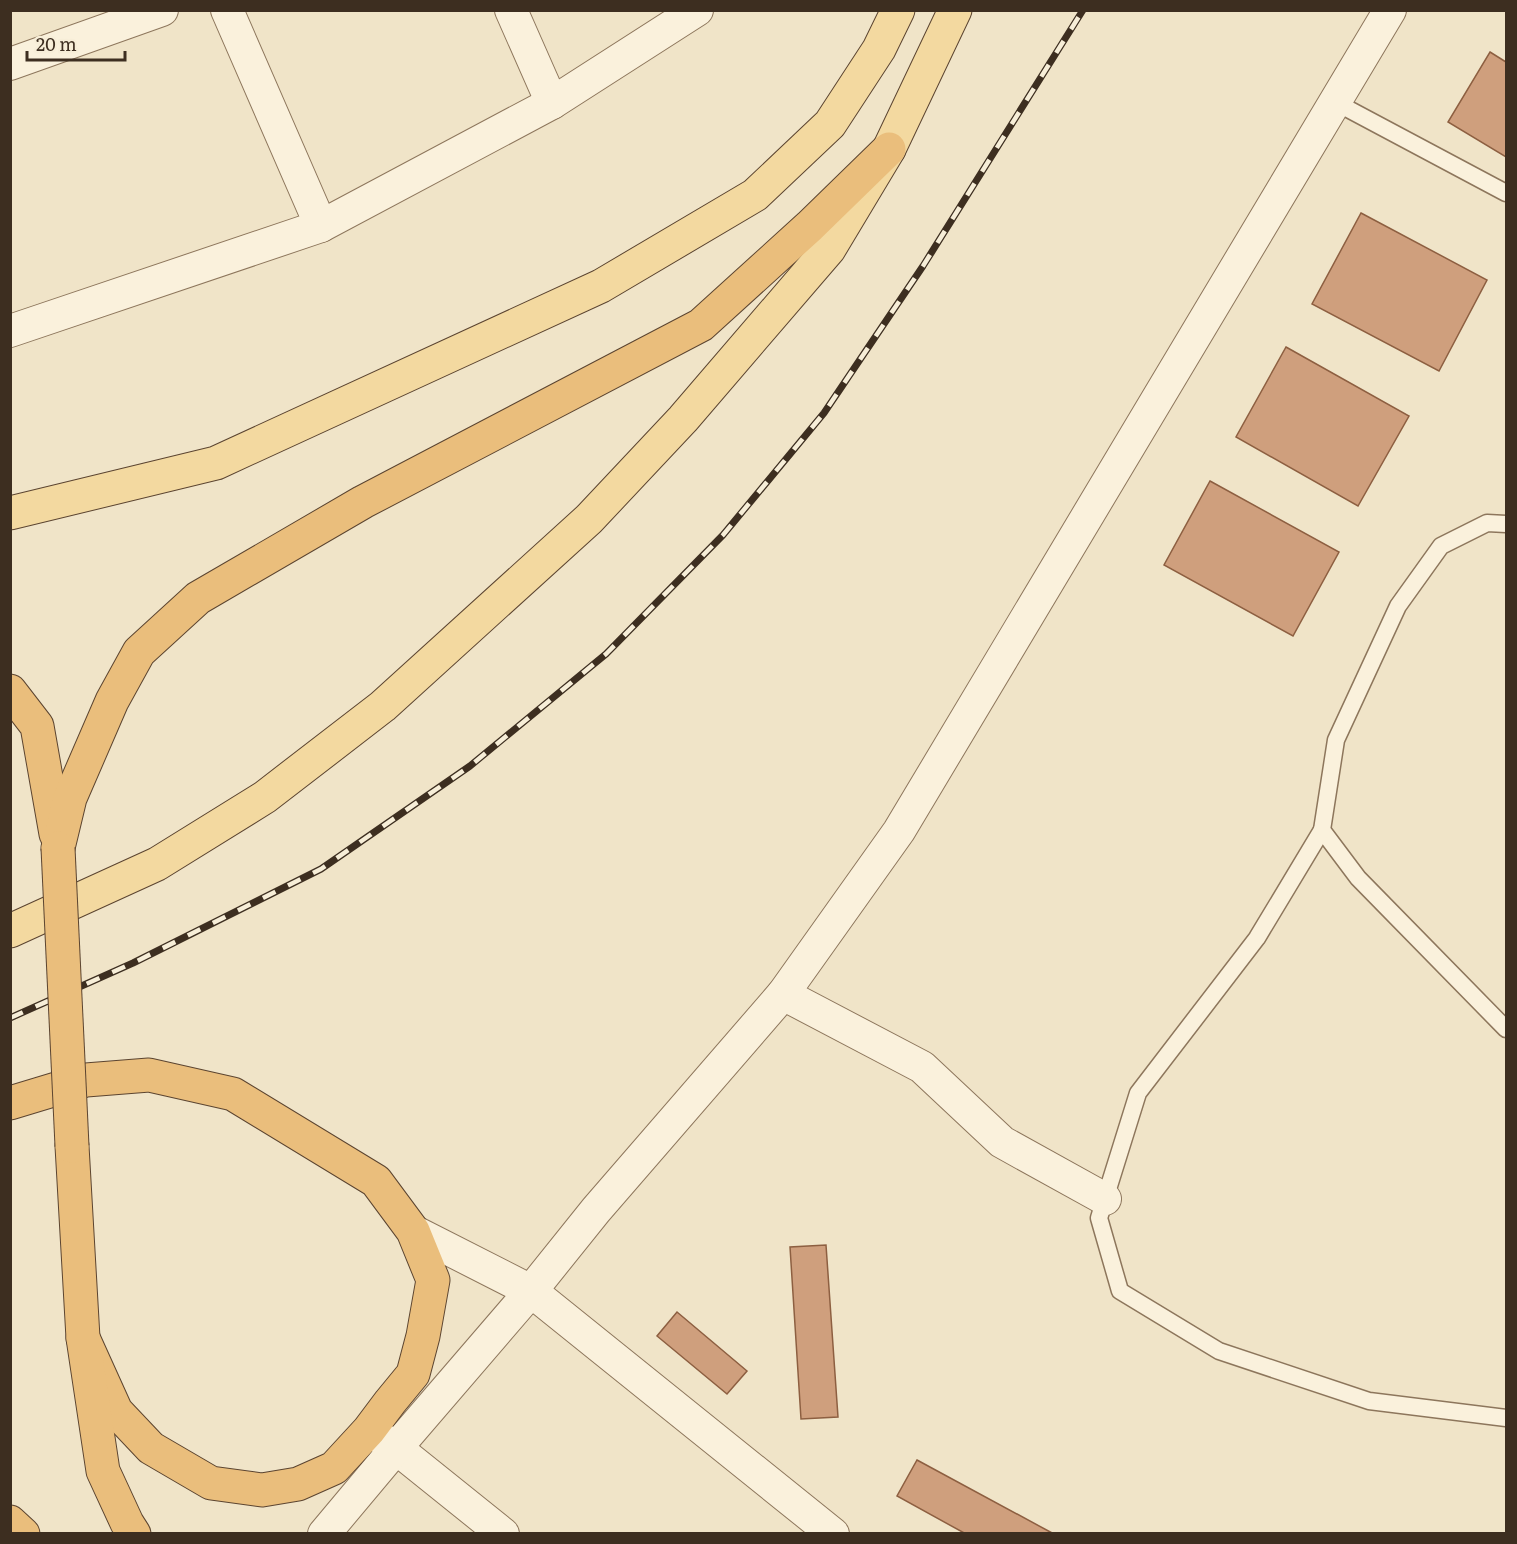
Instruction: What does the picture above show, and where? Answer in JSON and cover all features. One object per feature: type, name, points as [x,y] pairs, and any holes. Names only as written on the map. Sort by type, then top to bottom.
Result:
[{"type":"highway","points":[[58,848],[70,798],[112,701],[139,652],[198,598],[363,502],[701,325],[810,226],[889,149]]},
{"type":"highway","points":[[10,691],[37,726],[58,848],[83,1338],[103,1471],[134,1533]]},
{"type":"highway","points":[[10,1103],[86,1080],[149,1075],[233,1094],[376,1181],[413,1231],[433,1280],[423,1336],[413,1374],[390,1402],[382,1439],[334,1468],[298,1484],[262,1490],[211,1483],[151,1448],[116,1411],[83,1338]]},
{"type":"highway","points":[[10,1522],[23,1533]]},
{"type":"main road","points":[[10,513],[216,463],[601,286],[755,195],[830,124],[879,49],[898,10]]},
{"type":"main road","points":[[10,931],[158,864],[265,797],[383,706],[589,519],[683,419],[829,249],[889,149],[955,10]]},
{"type":"street","points":[[10,64],[162,10]]},
{"type":"street","points":[[227,10],[321,226]]},
{"type":"street","points":[[511,10],[552,103]]},
{"type":"street","points":[[10,331],[321,226],[552,103],[697,10]]},
{"type":"street","points":[[324,1533],[382,1439],[531,1291],[596,1210],[783,994],[899,831],[1390,10]]},
{"type":"street","points":[[783,994],[922,1067],[1002,1142],[1105,1198]]},
{"type":"street","points":[[413,1231],[531,1291],[833,1533]]},
{"type":"street","points":[[382,1439],[503,1533]]},
{"type":"lane","points":[[1335,102],[1506,193]]},
{"type":"lane","points":[[1506,524],[1486,523],[1442,546],[1398,606],[1336,740],[1322,830],[1257,938],[1138,1093],[1099,1218],[1120,1291],[1219,1351],[1369,1401],[1506,1418]]},
{"type":"lane","points":[[1322,830],[1358,878],[1506,1029]]},
{"type":"building","points":[[1490,52],[1506,62],[1506,157],[1448,122]]},
{"type":"building","points":[[1361,213],[1487,280],[1439,371],[1312,304]]},
{"type":"building","points":[[1286,347],[1409,416],[1358,506],[1236,437]]},
{"type":"building","points":[[1210,481],[1339,552],[1293,636],[1164,565]]},
{"type":"building","points":[[826,1245],[838,1417],[801,1419],[790,1247]]},
{"type":"building","points":[[677,1312],[747,1371],[727,1394],[657,1336]]},
{"type":"building","points":[[917,1460],[1054,1534],[966,1534],[897,1496]]},
{"type":"railway","points":[[10,1018],[133,963],[321,869],[470,766],[606,654],[723,535],[824,413],[923,266],[1083,10]]}]
